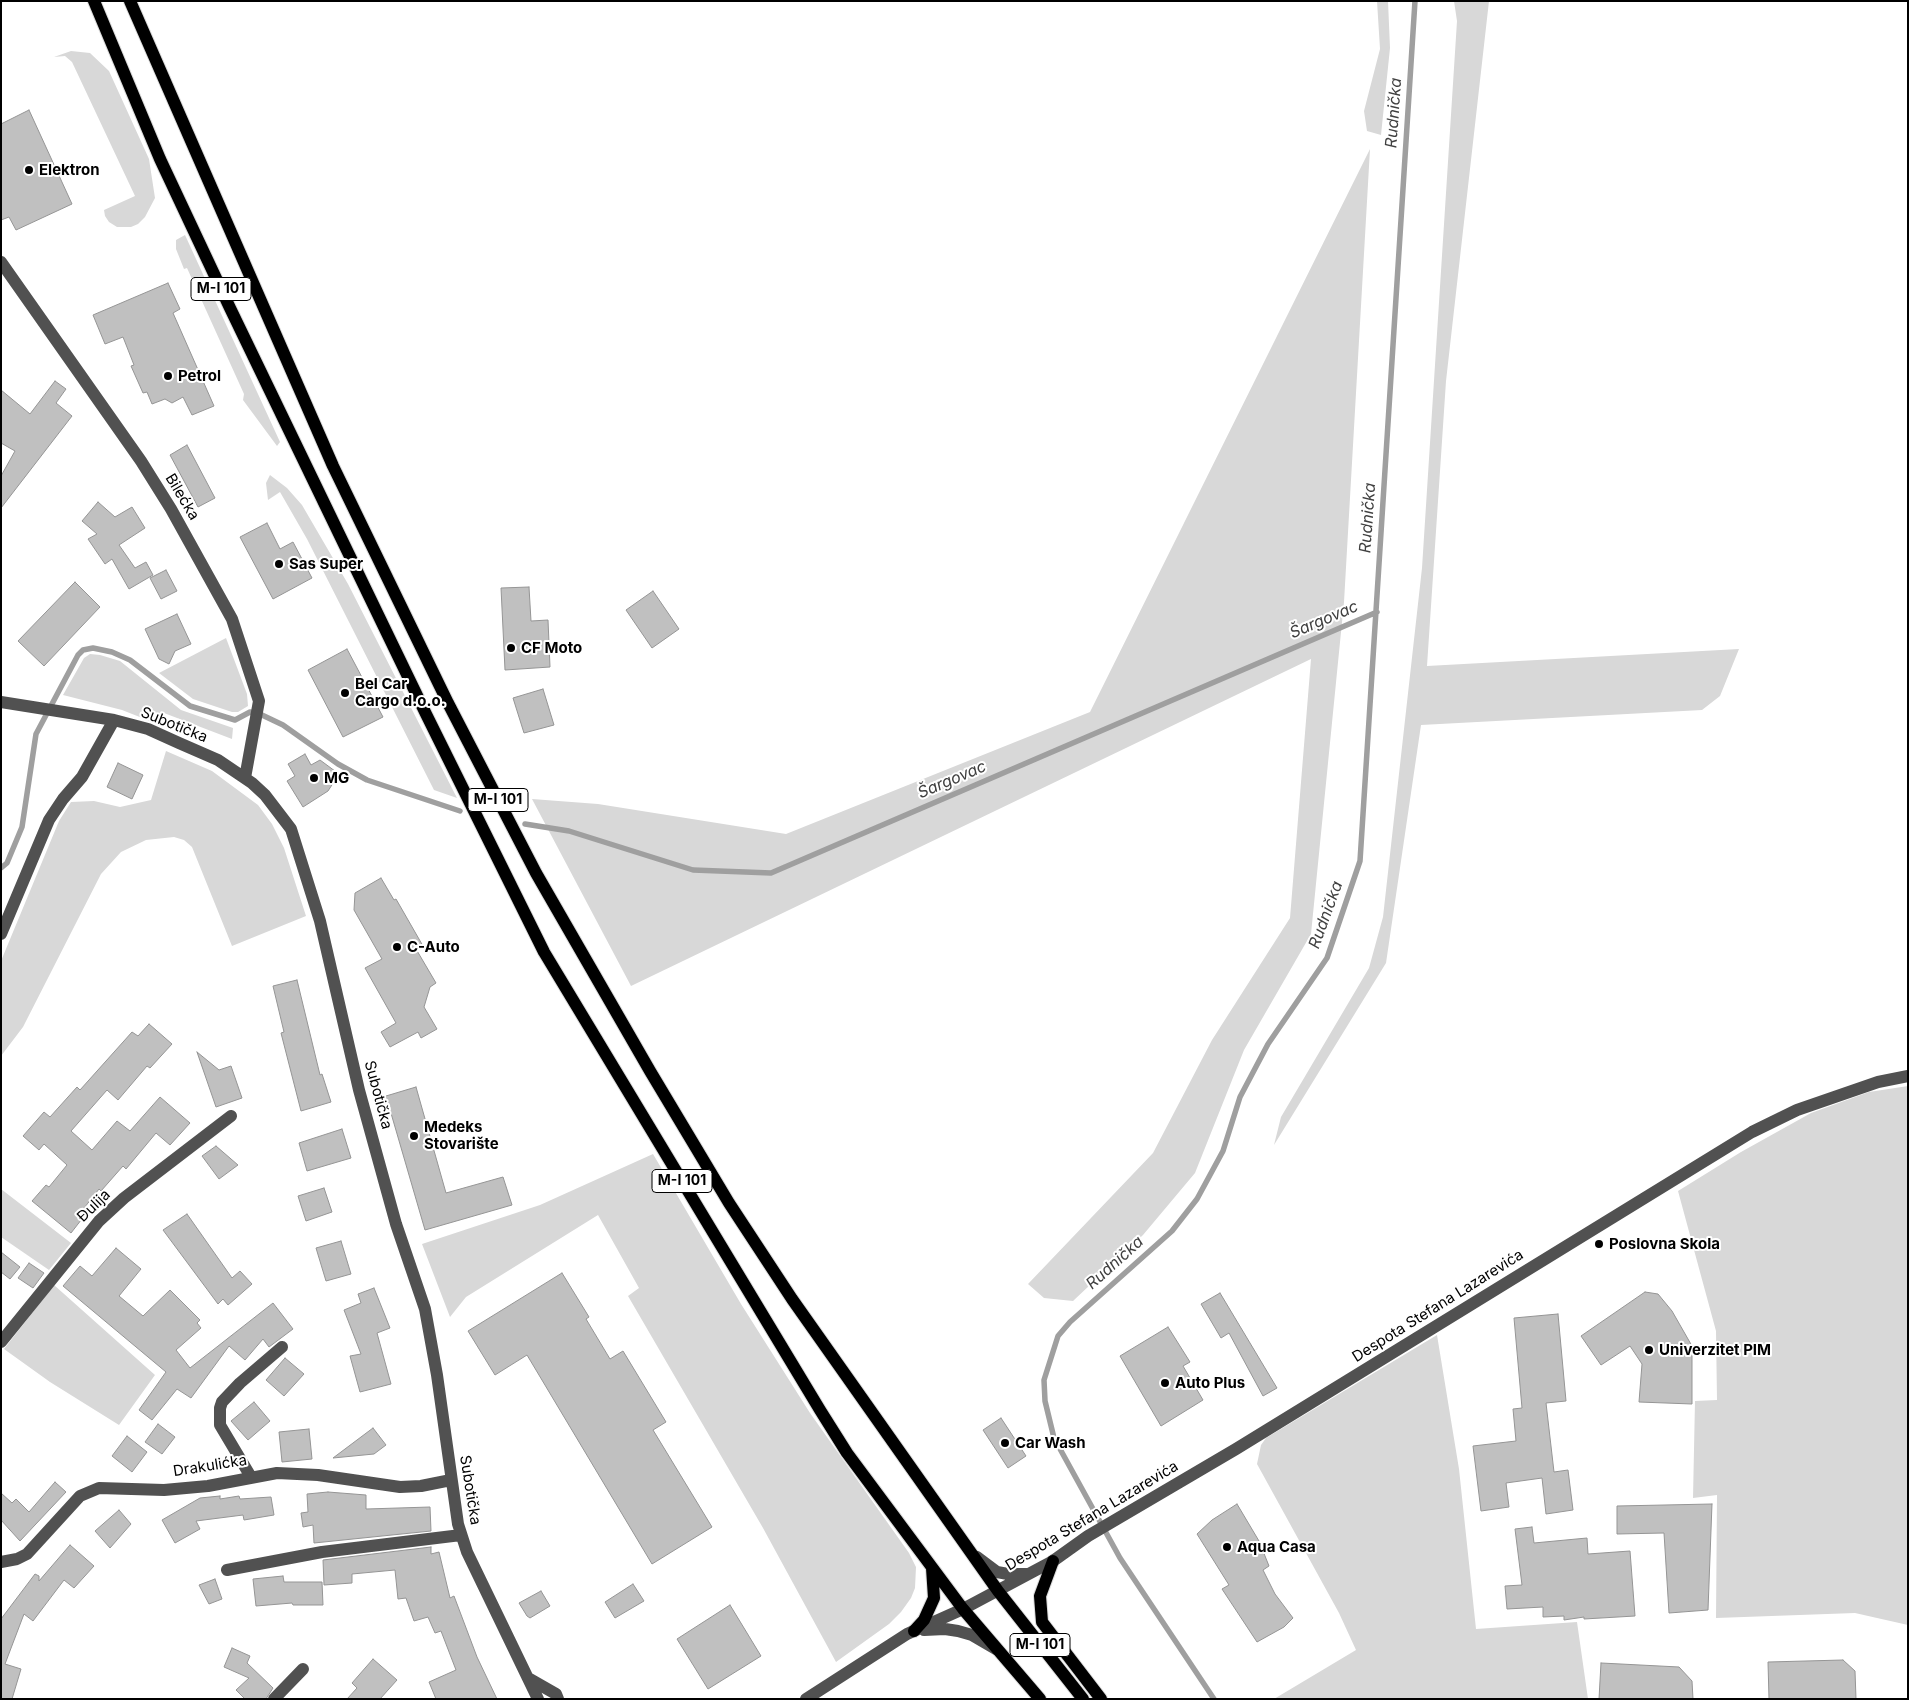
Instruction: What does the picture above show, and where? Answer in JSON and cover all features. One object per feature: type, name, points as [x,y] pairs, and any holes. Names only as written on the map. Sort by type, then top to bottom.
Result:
[{"type":"main road","name":"M-I 101","points":[[94,1],[160,159],[230,308],[421,705],[544,952],[847,1452],[963,1609],[1040,1699]]},
{"type":"main road","name":"M-I 101","points":[[130,1],[333,466],[448,703],[536,873],[650,1071],[730,1203],[792,1299],[998,1591],[1083,1699]]},
{"type":"main road","points":[[1053,1561],[1040,1596],[1042,1622],[1101,1699]]},
{"type":"main road","points":[[914,1631],[924,1620],[934,1598],[931,1565]]},
{"type":"street","name":"Bilećka","points":[[1,262],[119,429],[171,509],[232,619],[259,701],[245,778]]},
{"type":"street","name":"Subotička","points":[[1,702],[114,720],[148,730],[218,760],[245,778],[265,795],[291,829],[309,881],[359,1090],[396,1224],[425,1309],[461,1535],[538,1699]]},
{"type":"street","points":[[1,934],[50,820],[63,799],[82,777],[114,720]]},
{"type":"street","name":"Despota Stefana Lazarevića","points":[[806,1699],[914,1631],[963,1609],[1053,1561],[1088,1536],[1438,1326],[1557,1250],[1752,1132],[1797,1110],[1878,1082],[1908,1076]]},
{"type":"street","name":"Đulija","points":[[1,1342],[99,1221],[124,1198],[232,1116]]},
{"type":"street","points":[[251,1477],[220,1425],[220,1408],[222,1402],[240,1382],[282,1347]]},
{"type":"street","name":"Drakulićka","points":[[1,1562],[17,1560],[27,1554],[75,1502],[87,1492],[99,1488],[164,1490],[208,1486],[277,1473],[297,1473],[400,1487],[421,1486],[451,1480]]},
{"type":"street","points":[[227,1570],[322,1552],[417,1542],[461,1535]]},
{"type":"street","points":[[965,1545],[981,1561],[997,1572],[1029,1574]]},
{"type":"street","points":[[914,1631],[944,1629],[958,1631],[972,1635],[997,1649]]},
{"type":"street","points":[[274,1699],[303,1669]]},
{"type":"street","points":[[528,1678],[556,1694],[558,1699]]},
{"type":"shaded area","points":[[1377,1],[1388,1],[1390,48],[1381,135],[1367,131],[1364,111],[1380,49]]},
{"type":"shaded area","points":[[1454,1],[1489,1],[1446,381],[1427,666],[1739,649],[1720,696],[1702,710],[1421,725],[1386,963],[1274,1145],[1281,1117],[1369,968],[1383,917],[1422,568],[1457,21]]},
{"type":"shaded area","points":[[71,51],[90,53],[109,71],[149,159],[155,198],[145,217],[138,224],[131,227],[117,227],[109,222],[105,216],[104,210],[135,196],[72,62],[65,56],[54,57]]},
{"type":"shaded area","points":[[1370,149],[1344,602],[1311,934],[1244,1050],[1195,1173],[1143,1235],[1073,1301],[1044,1298],[1028,1284],[1153,1153],[1212,1040],[1290,918],[1311,659],[631,986],[532,799],[598,804],[786,834],[1090,712]]},
{"type":"shaded area","points":[[185,235],[280,442],[277,446],[243,400],[244,394],[187,268],[184,269],[176,249],[176,240]]},
{"type":"shaded area","points":[[270,475],[287,488],[302,505],[348,584],[457,798],[434,790],[307,539],[280,492],[268,500],[266,483]]},
{"type":"shaded area","points":[[226,638],[247,694],[248,706],[238,712],[232,712],[193,699],[159,673]]},
{"type":"shaded area","points":[[90,654],[120,661],[181,710],[233,728],[232,739],[164,713],[160,725],[122,710],[63,695],[84,658]]},
{"type":"shaded area","points":[[166,751],[212,771],[258,805],[272,824],[284,848],[306,916],[232,946],[192,847],[184,840],[174,837],[146,840],[121,852],[101,874],[23,1027],[1,1056],[1,961],[59,821],[71,802],[94,801],[120,807],[151,800]]},
{"type":"shaded area","points":[[1908,1086],[1908,1625],[1855,1613],[1716,1618],[1717,1495],[1693,1498],[1695,1401],[1717,1400],[1716,1331],[1678,1191],[1741,1152],[1811,1113],[1869,1092]]},
{"type":"shaded area","points":[[653,1154],[741,1304],[810,1413],[909,1553],[916,1567],[915,1588],[911,1598],[901,1612],[889,1624],[836,1662],[763,1528],[628,1296],[639,1288],[598,1215],[466,1297],[450,1317],[422,1244],[540,1205]]},
{"type":"shaded area","points":[[1,1189],[71,1243],[49,1270],[1,1237]]},
{"type":"shaded area","points":[[54,1285],[155,1375],[119,1425],[50,1382],[4,1349]]},
{"type":"shaded area","points":[[1437,1335],[1459,1469],[1476,1629],[1577,1622],[1588,1699],[1274,1699],[1356,1650],[1339,1613],[1257,1464],[1261,1445],[1266,1438]]},
{"type":"building","name":"Elektron","points":[[29,110],[72,204],[16,230],[9,217],[1,220],[1,124]]},
{"type":"building","points":[[168,283],[180,309],[173,313],[214,406],[192,415],[183,397],[172,403],[165,399],[152,404],[147,392],[143,393],[131,366],[134,365],[123,337],[105,344],[93,315]]},
{"type":"building","points":[[55,381],[66,389],[56,403],[72,416],[1,508],[1,476],[15,451],[1,443],[1,390],[30,414]]},
{"type":"building","points":[[187,445],[215,498],[198,507],[170,455]]},
{"type":"building","points":[[98,502],[115,517],[132,507],[145,528],[119,545],[135,568],[146,562],[153,575],[129,589],[112,559],[105,564],[88,539],[97,534],[82,521]]},
{"type":"building","name":"Sas Super","points":[[267,523],[280,549],[293,542],[312,578],[273,599],[240,537]]},
{"type":"building","points":[[166,570],[177,591],[161,599],[150,578]]},
{"type":"building","points":[[75,582],[100,607],[44,666],[18,641]]},
{"type":"building","points":[[529,587],[531,621],[548,620],[550,667],[505,670],[501,588]]},
{"type":"building","points":[[653,591],[679,629],[652,648],[626,610]]},
{"type":"building","points":[[177,614],[191,644],[175,651],[169,664],[159,659],[145,629]]},
{"type":"building","name":"Bel Car Cargo d.o.o.","points":[[347,649],[383,717],[343,737],[308,670]]},
{"type":"building","points":[[543,689],[554,725],[524,733],[513,698]]},
{"type":"building","name":"MG","points":[[305,754],[311,765],[320,760],[339,774],[328,791],[303,807],[287,781],[295,776],[288,764]]},
{"type":"building","points":[[118,763],[143,775],[132,799],[107,787]]},
{"type":"building","name":"C-Auto","points":[[381,878],[394,900],[396,899],[423,946],[416,949],[436,983],[430,987],[424,1007],[437,1029],[421,1038],[418,1032],[390,1047],[381,1032],[396,1023],[365,968],[382,959],[354,910],[355,893]]},
{"type":"building","points":[[297,980],[320,1075],[322,1074],[331,1102],[301,1111],[281,1033],[284,1032],[273,986]]},
{"type":"building","points":[[149,1024],[172,1044],[150,1068],[147,1066],[118,1100],[107,1090],[71,1131],[92,1150],[117,1121],[130,1131],[160,1097],[190,1123],[170,1145],[156,1133],[126,1169],[123,1166],[101,1191],[99,1189],[81,1212],[85,1215],[71,1233],[32,1201],[46,1185],[49,1187],[67,1165],[44,1144],[39,1150],[23,1136],[44,1112],[50,1117],[77,1087],[80,1090],[132,1032],[138,1036]]},
{"type":"building","points":[[197,1052],[219,1070],[231,1066],[242,1098],[216,1107]]},
{"type":"building","name":"Medeks Stovarište","points":[[416,1087],[446,1193],[503,1177],[512,1205],[425,1230],[386,1096]]},
{"type":"building","points":[[342,1129],[351,1158],[307,1171],[299,1143]]},
{"type":"building","points":[[216,1146],[238,1165],[219,1179],[202,1156]]},
{"type":"building","points":[[324,1188],[332,1212],[306,1221],[298,1196]]},
{"type":"building","points":[[187,1214],[232,1278],[240,1271],[252,1284],[228,1305],[223,1299],[218,1304],[163,1230]]},
{"type":"building","points":[[341,1241],[351,1274],[326,1281],[316,1248]]},
{"type":"building","points":[[116,1248],[141,1269],[119,1296],[143,1316],[170,1290],[200,1320],[197,1323],[201,1328],[176,1350],[190,1368],[273,1303],[293,1329],[269,1347],[263,1339],[245,1360],[229,1346],[191,1398],[177,1389],[152,1420],[139,1410],[166,1372],[63,1286],[80,1266],[92,1276]]},
{"type":"building","points":[[1,1252],[20,1267],[10,1279],[1,1272]]},
{"type":"building","points":[[29,1263],[44,1273],[33,1288],[18,1278]]},
{"type":"building","points":[[562,1273],[589,1317],[586,1319],[610,1359],[623,1351],[666,1422],[653,1430],[712,1527],[652,1564],[527,1355],[495,1375],[468,1331]]},
{"type":"building","points":[[374,1288],[390,1328],[377,1333],[391,1384],[360,1392],[350,1356],[361,1354],[344,1310],[361,1303],[358,1294]]},
{"type":"building","points":[[1645,1292],[1658,1294],[1672,1311],[1692,1346],[1692,1404],[1639,1402],[1642,1364],[1630,1346],[1601,1365],[1581,1336]]},
{"type":"building","points":[[1220,1293],[1277,1388],[1263,1396],[1229,1333],[1221,1338],[1201,1304]]},
{"type":"building","points":[[1558,1314],[1566,1401],[1546,1403],[1554,1472],[1568,1470],[1573,1510],[1546,1514],[1542,1478],[1506,1483],[1509,1507],[1481,1511],[1473,1446],[1516,1441],[1513,1409],[1522,1408],[1514,1318]]},
{"type":"building","name":"Auto Plus","points":[[1168,1327],[1190,1362],[1183,1366],[1203,1400],[1161,1426],[1120,1356]]},
{"type":"building","points":[[285,1358],[304,1374],[284,1396],[266,1380]]},
{"type":"building","points":[[254,1402],[270,1421],[248,1440],[231,1421]]},
{"type":"building","name":"Car Wash","points":[[1001,1418],[1026,1456],[1008,1468],[983,1430]]},
{"type":"building","points":[[158,1424],[175,1437],[162,1454],[145,1442]]},
{"type":"building","points":[[373,1428],[386,1445],[374,1454],[333,1458]]},
{"type":"building","points":[[309,1429],[312,1459],[282,1462],[279,1432]]},
{"type":"building","points":[[127,1436],[147,1452],[132,1472],[112,1456]]},
{"type":"building","points":[[55,1482],[66,1492],[20,1541],[1,1520],[1,1493],[12,1503],[16,1499],[29,1512]]},
{"type":"building","points":[[328,1492],[366,1495],[366,1509],[430,1507],[431,1531],[314,1543],[313,1525],[303,1527],[301,1513],[308,1512],[307,1494]]},
{"type":"building","points":[[220,1496],[220,1499],[239,1496],[240,1499],[271,1497],[274,1515],[244,1520],[243,1515],[196,1521],[200,1529],[175,1543],[162,1520],[200,1498]]},
{"type":"building","points":[[1237,1504],[1259,1541],[1269,1566],[1263,1570],[1275,1594],[1293,1618],[1284,1627],[1257,1642],[1222,1589],[1229,1585],[1197,1534],[1212,1520]]},
{"type":"building","points":[[1712,1504],[1708,1610],[1669,1613],[1664,1533],[1617,1534],[1617,1506]]},
{"type":"building","points":[[119,1510],[131,1524],[110,1548],[95,1531]]},
{"type":"building","points":[[1532,1527],[1534,1543],[1587,1538],[1588,1554],[1630,1551],[1635,1616],[1584,1619],[1584,1617],[1564,1620],[1564,1616],[1543,1617],[1543,1607],[1507,1609],[1505,1586],[1522,1585],[1515,1529]]},
{"type":"building","points":[[70,1545],[94,1566],[74,1588],[64,1580],[33,1621],[24,1614],[5,1664],[21,1669],[12,1699],[1,1699],[1,1619],[35,1574],[39,1576],[39,1581]]},
{"type":"building","points":[[431,1547],[431,1554],[439,1552],[450,1598],[454,1596],[477,1657],[497,1699],[436,1699],[429,1682],[456,1670],[441,1631],[435,1633],[428,1617],[414,1621],[406,1598],[398,1599],[395,1570],[352,1574],[352,1583],[324,1585],[323,1560]]},
{"type":"building","points":[[283,1576],[284,1582],[322,1582],[323,1605],[293,1605],[292,1603],[256,1606],[253,1579]]},
{"type":"building","points":[[215,1579],[222,1599],[209,1604],[199,1585]]},
{"type":"building","points":[[633,1584],[644,1601],[615,1618],[605,1602]]},
{"type":"building","points":[[541,1591],[550,1606],[530,1618],[519,1603]]},
{"type":"building","points":[[730,1605],[761,1656],[708,1689],[677,1639]]},
{"type":"building","points":[[232,1648],[250,1656],[247,1663],[273,1688],[266,1699],[245,1699],[236,1690],[249,1678],[224,1667]]},
{"type":"building","points":[[373,1659],[397,1680],[380,1699],[347,1699],[357,1688],[352,1683]]},
{"type":"building","points":[[1843,1660],[1855,1671],[1856,1699],[1769,1699],[1768,1662]]},
{"type":"building","points":[[1601,1663],[1679,1667],[1692,1681],[1693,1699],[1599,1699]]},
{"type":"waterway","name":"Rudnička","points":[[1214,1699],[1120,1558],[1054,1438],[1045,1401],[1044,1380],[1058,1336],[1070,1322],[1172,1231],[1197,1199],[1223,1151],[1240,1097],[1268,1044],[1327,958],[1360,861],[1415,1]]},
{"type":"waterway","name":"Šargovac","points":[[525,824],[569,831],[693,870],[771,873],[1377,612]]},
{"type":"waterway","points":[[1,868],[7,863],[22,827],[36,734],[78,655],[83,650],[93,648],[112,652],[130,660],[190,706],[235,720],[250,712],[262,715],[283,725],[338,764],[367,780],[460,811]]},
{"type":"place","name":"Elektron","points":[[29,170]]},
{"type":"place","name":"Petrol","points":[[168,376]]},
{"type":"place","name":"Sas Super","points":[[279,564]]},
{"type":"place","name":"CF Moto","points":[[511,648]]},
{"type":"place","name":"Bel Car Cargo d.o.o.","points":[[345,693]]},
{"type":"place","name":"MG","points":[[314,778]]},
{"type":"place","name":"C-Auto","points":[[397,947]]},
{"type":"place","name":"Medeks Stovarište","points":[[414,1136]]},
{"type":"place","name":"Poslovna Skola","points":[[1599,1244]]},
{"type":"place","name":"Univerzitet PIM","points":[[1649,1350]]},
{"type":"place","name":"Auto Plus","points":[[1165,1383]]},
{"type":"place","name":"Car Wash","points":[[1005,1443]]},
{"type":"place","name":"Aqua Casa","points":[[1227,1547]]}]
